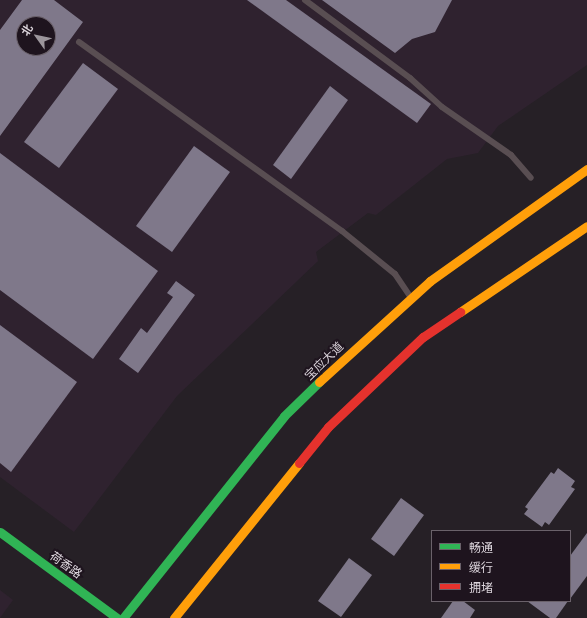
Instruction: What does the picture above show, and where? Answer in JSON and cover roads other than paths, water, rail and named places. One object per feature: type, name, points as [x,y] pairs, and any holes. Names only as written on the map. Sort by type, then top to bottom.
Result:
[{"type":"main road","name":"宝应大道","points":[[123,618],[284,416],[411,297],[587,169]]},
{"type":"main road","points":[[174,618],[328,427],[406,352],[429,332],[587,226]]},
{"type":"main road","name":"荷香路","points":[[0,532],[117,618]]},
{"type":"lane","points":[[305,0],[410,78],[442,107],[510,155],[531,178]]},
{"type":"lane","points":[[79,42],[342,231],[395,274],[411,297]]}]
